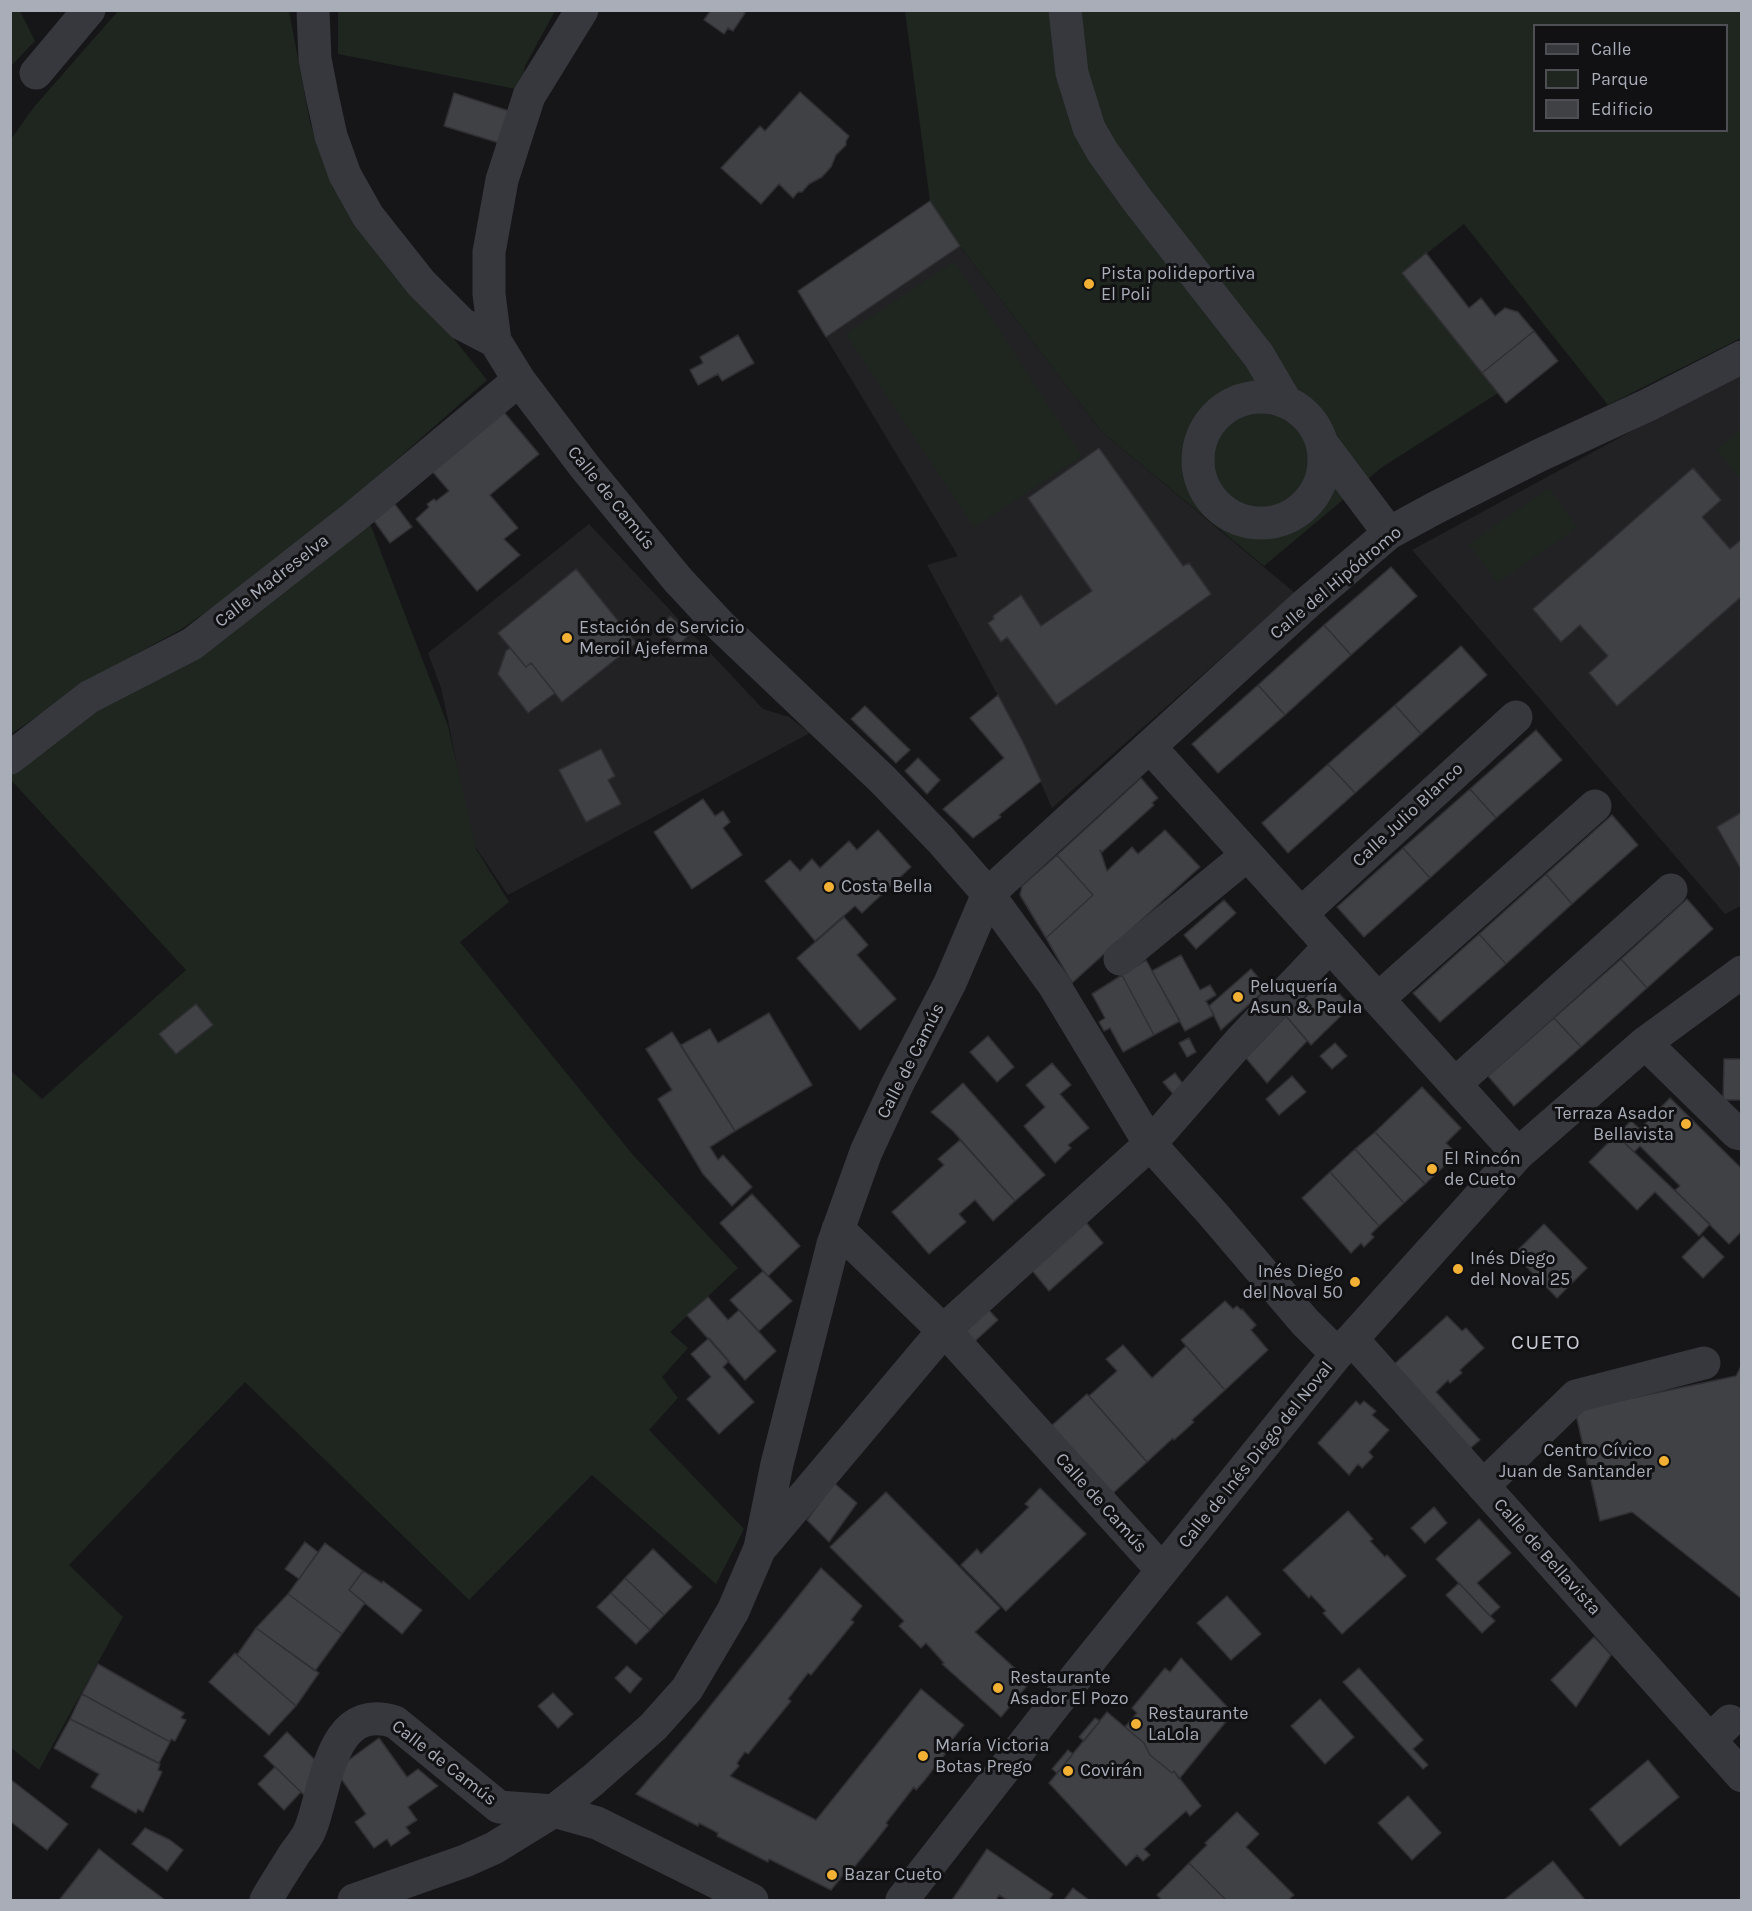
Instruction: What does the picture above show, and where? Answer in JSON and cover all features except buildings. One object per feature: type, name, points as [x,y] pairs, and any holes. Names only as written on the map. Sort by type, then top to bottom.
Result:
[{"type":"street","points":[[313,10],[315,59],[320,86],[330,136],[345,175],[368,216],[421,283],[462,324],[495,341]]},
{"type":"street","name":"Calle de Camús","points":[[582,10],[529,96],[502,180],[489,252],[489,294],[495,341],[519,380],[585,467],[678,580],[721,626],[883,780],[940,839],[988,894],[1054,985],[1150,1144],[1305,1322],[1345,1346]]},
{"type":"street","points":[[1065,10],[1072,73],[1081,106],[1093,136],[1138,201],[1259,356],[1286,402]]},
{"type":"street","points":[[36,73],[78,14]]},
{"type":"street","name":"Calle del Hipódromo","points":[[988,894],[1307,603],[1389,533],[1538,456],[1648,405],[1742,357]]},
{"type":"street","name":"Calle Madreselva","points":[[10,758],[89,697],[192,644],[353,518],[519,380]]},
{"type":"street","points":[[1323,445],[1324,465],[1320,484],[1310,501],[1295,514],[1276,522],[1257,523],[1237,519],[1220,508],[1208,493],[1200,475],[1198,455],[1203,436],[1214,419],[1228,406],[1247,399],[1267,397],[1286,402],[1303,412],[1316,427],[1323,445],[1389,533]]},
{"type":"street","name":"Calle Julio Blanco","points":[[1301,914],[1516,717]]},
{"type":"street","points":[[1150,747],[1518,1154]]},
{"type":"street","points":[[1378,999],[1596,806]]},
{"type":"street","points":[[1120,959],[1247,855]]},
{"type":"street","points":[[1455,1084],[1671,890]]},
{"type":"street","name":"Calle de Camús","points":[[354,1900],[465,1861],[494,1848],[554,1810],[593,1780],[653,1727],[687,1689],[733,1611],[760,1548],[777,1464],[838,1229],[866,1152],[950,983],[988,894]]},
{"type":"street","name":"Calle de Camús","points":[[760,1548],[944,1330],[1150,1144],[1240,1041],[1330,946]]},
{"type":"street","name":"Calle de Inés Diego del Noval","points":[[902,1900],[1162,1570],[1345,1346],[1518,1154],[1646,1042],[1742,972]]},
{"type":"street","points":[[1646,1042],[1740,1135]]},
{"type":"street","name":"Calle de Camús","points":[[838,1229],[944,1330],[1162,1570]]},
{"type":"street","name":"Calle de Bellavista","points":[[1345,1346],[1720,1730],[1742,1776]]},
{"type":"street","points":[[1483,1485],[1576,1396],[1704,1363]]},
{"type":"street","name":"Calle de Camús","points":[[266,1900],[310,1831],[335,1749],[346,1731],[362,1720],[379,1717],[395,1722],[499,1807],[554,1810],[597,1823],[752,1900]]},
{"type":"shaded area","points":[[930,201],[960,246],[1102,432],[1295,593],[1052,808],[1023,742],[927,565],[958,556],[798,291]]},
{"type":"shaded area","points":[[1741,372],[1741,906],[1725,914],[1412,550]]},
{"type":"shaded area","points":[[589,524],[763,709],[789,717],[810,733],[508,895],[472,842],[441,688],[428,653]]},
{"type":"green space","points":[[11,10],[20,11],[35,41],[11,66]]},
{"type":"green space","points":[[118,11],[289,11],[310,122],[333,188],[487,380],[281,560],[180,630],[105,671],[11,734],[11,139],[34,107]]},
{"type":"green space","points":[[338,11],[555,11],[525,66],[521,90],[338,54]]},
{"type":"green space","points":[[905,11],[1741,11],[1741,338],[1608,405],[1464,224],[1402,273],[1498,393],[1381,468],[1264,566],[1102,432],[960,246],[930,201]]},
{"type":"green space","points":[[954,262],[1082,456],[974,527],[846,334]]},
{"type":"green space","points":[[1741,429],[1741,479],[1717,450]]},
{"type":"green space","points":[[1549,488],[1577,527],[1498,583],[1469,544]]},
{"type":"green space","points":[[369,521],[448,726],[476,849],[509,902],[460,942],[633,1155],[738,1268],[670,1332],[688,1348],[662,1377],[678,1398],[649,1430],[744,1529],[716,1584],[592,1475],[469,1600],[245,1382],[69,1565],[123,1617],[39,1770],[10,1747],[10,1070],[42,1099],[186,970],[11,780],[11,773],[34,749]]},
{"type":"place","name":"Pista polideportiva El Poli","points":[[1089,284]]},
{"type":"place","name":"Estación de Servicio Meroil Ajeferma","points":[[567,638]]},
{"type":"place","name":"Costa Bella","points":[[829,887]]},
{"type":"place","name":"Peluquería Asun & Paula","points":[[1238,997]]},
{"type":"place","name":"Terraza Asador Bellavista","points":[[1686,1124]]},
{"type":"place","name":"El Rincón de Cueto","points":[[1432,1169]]},
{"type":"place","name":"Inés Diego del Noval 25","points":[[1458,1269]]},
{"type":"place","name":"Inés Diego del Noval 50","points":[[1355,1282]]},
{"type":"place","name":"Centro Cívico Juan de Santander","points":[[1664,1461]]},
{"type":"place","name":"Restaurante Asador El Pozo","points":[[998,1688]]},
{"type":"place","name":"Restaurante LaLola","points":[[1136,1724]]},
{"type":"place","name":"María Victoria Botas Prego","points":[[923,1756]]},
{"type":"place","name":"Covirán","points":[[1068,1771]]},
{"type":"place","name":"Bazar Cueto","points":[[832,1875]]},
{"type":"district","name":"CUETO","points":[[1546,1343]]}]
